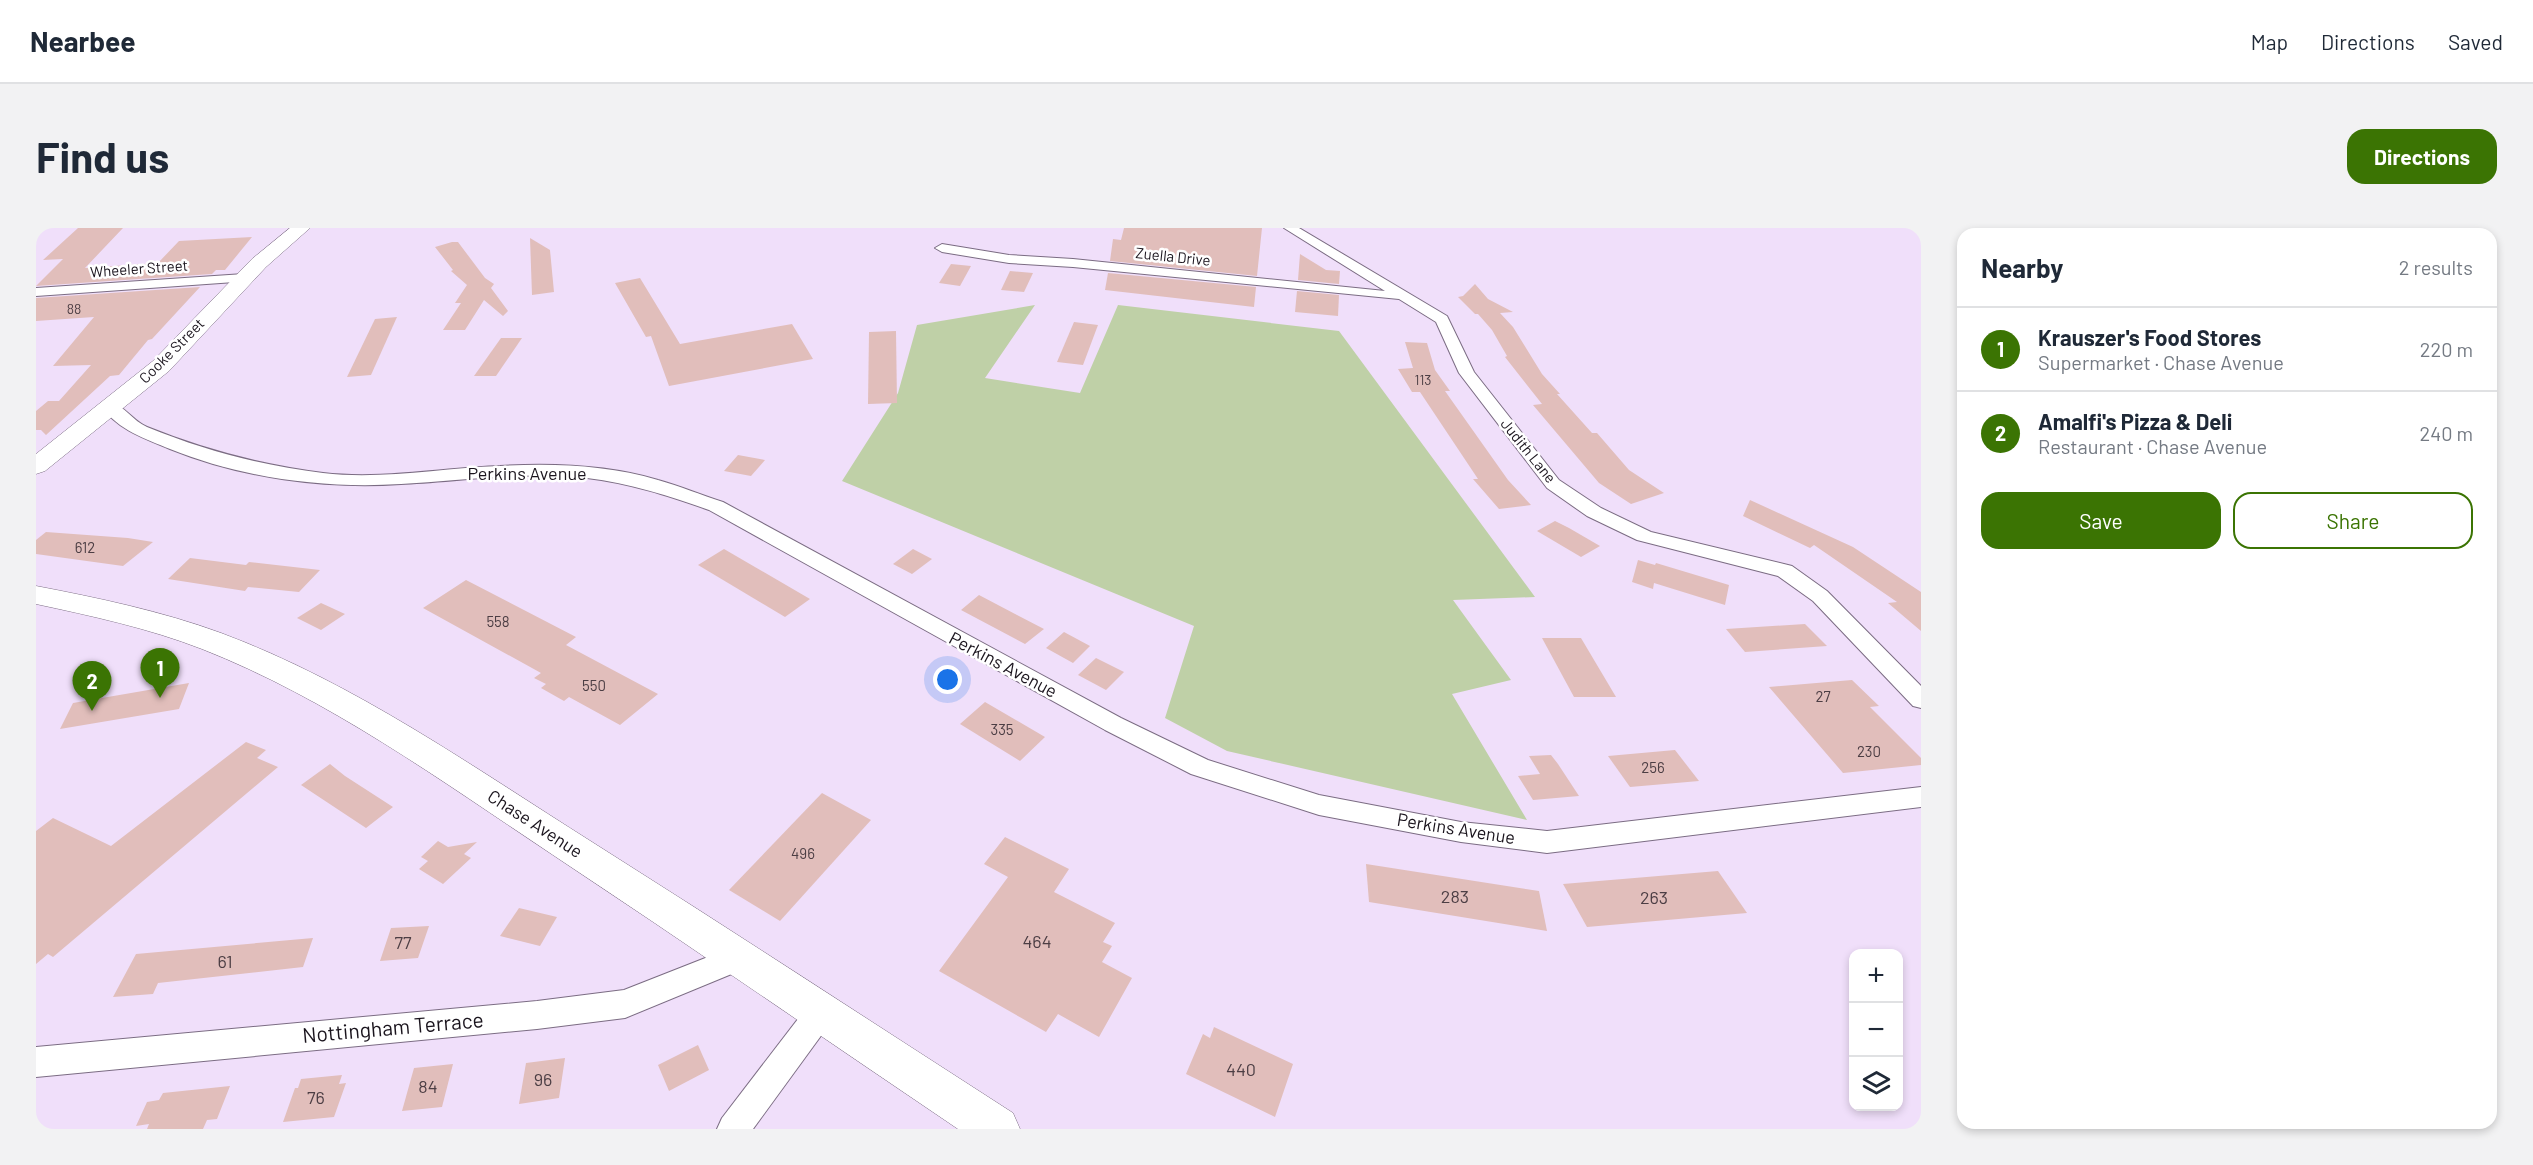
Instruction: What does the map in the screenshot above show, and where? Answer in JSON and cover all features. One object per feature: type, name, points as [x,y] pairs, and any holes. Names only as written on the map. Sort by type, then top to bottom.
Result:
[{"type":"main road","name":"Cooke Street","points":[[36,466],[161,366],[244,278],[301,228]]},
{"type":"main road","name":"Chase Avenue","points":[[36,595],[105,609],[168,626],[233,649],[316,688],[399,738],[741,957],[997,1129]]},
{"type":"street","name":"Judith Lane","points":[[1290,228],[1401,296],[1419,303],[1442,320],[1467,373],[1553,484],[1594,513],[1644,536],[1785,571],[1822,598],[1921,700]]},
{"type":"street","name":"Zuella Drive","points":[[942,249],[1009,259],[1073,263],[1401,296]]},
{"type":"street","name":"Wheeler Street","points":[[36,292],[244,278]]},
{"type":"street","name":"Perkins Avenue","points":[[110,407],[137,429],[194,452],[261,470],[326,479],[399,479],[523,471],[586,472],[652,484],[716,506],[1113,724],[1200,767],[1319,805],[1461,831],[1547,842],[1921,797]]},
{"type":"street","name":"Nottingham Terrace","points":[[36,1062],[537,1015],[625,1004],[741,957]]},
{"type":"street","points":[[734,1129],[821,1012]]},
{"type":"green space","points":[[1035,305],[985,378],[1080,393],[1118,305],[1339,331],[1535,597],[1453,600],[1511,680],[1452,694],[1527,820],[1227,751],[1165,718],[1194,626],[842,481],[898,393],[917,325]]},
{"type":"building","points":[[78,228],[123,228],[85,268],[158,263],[179,241],[252,237],[225,270],[216,270],[212,274],[36,286],[63,259],[43,260]]},
{"type":"building","points":[[1124,228],[1262,228],[1257,276],[1110,261],[1113,239],[1121,240]]},
{"type":"building","points":[[530,238],[550,250],[554,292],[532,295]]},
{"type":"building","points":[[458,242],[485,278],[494,284],[491,288],[508,311],[503,316],[484,300],[465,330],[443,330],[461,303],[455,303],[467,285],[451,271],[453,270],[435,247]]},
{"type":"building","points":[[1300,254],[1326,270],[1340,271],[1339,284],[1298,280]]},
{"type":"building","points":[[951,264],[971,266],[960,286],[939,283]]},
{"type":"building","points":[[1010,271],[1033,273],[1024,292],[1001,290]]},
{"type":"building","points":[[1108,273],[1256,287],[1254,307],[1105,290]]},
{"type":"building","points":[[640,278],[680,344],[792,324],[813,359],[669,386],[651,336],[646,337],[615,283]]},
{"type":"building","points":[[1475,284],[1488,299],[1513,312],[1500,313],[1513,327],[1542,374],[1560,394],[1557,394],[1592,433],[1597,433],[1629,470],[1664,493],[1631,504],[1599,483],[1533,405],[1542,404],[1505,357],[1507,356],[1492,330],[1458,297],[1463,296]]},
{"type":"building","points":[[200,287],[152,339],[148,340],[119,375],[110,376],[46,435],[41,430],[36,430],[36,411],[48,401],[59,401],[91,365],[53,366],[94,317],[36,321],[36,298]]},
{"type":"building","points":[[1297,291],[1339,295],[1338,316],[1295,312]]},
{"type":"building","points":[[397,317],[371,375],[347,377],[375,319]]},
{"type":"building","points":[[1074,322],[1098,325],[1083,365],[1057,362]]},
{"type":"building","points":[[896,331],[897,403],[868,404],[869,332]]},
{"type":"building","points":[[501,338],[522,338],[496,376],[474,376]]},
{"type":"building","points":[[1405,342],[1427,343],[1435,370],[1450,391],[1445,391],[1508,480],[1531,505],[1499,509],[1473,479],[1478,479],[1420,392],[1412,392],[1398,369],[1413,368]]},
{"type":"building","points":[[738,455],[765,460],[751,476],[724,471]]},
{"type":"building","points":[[1750,500],[1853,547],[1921,592],[1921,631],[1888,603],[1897,602],[1814,545],[1810,548],[1743,516]]},
{"type":"building","points":[[1555,521],[1600,546],[1581,557],[1537,531]]},
{"type":"building","points":[[46,532],[153,542],[123,566],[36,554],[36,540]]},
{"type":"building","points":[[724,549],[810,599],[785,617],[698,565]]},
{"type":"building","points":[[913,549],[932,559],[912,574],[893,564]]},
{"type":"building","points":[[190,558],[246,565],[249,562],[320,570],[299,592],[248,587],[245,591],[168,579]]},
{"type":"building","points":[[1638,560],[1655,565],[1656,563],[1729,585],[1725,605],[1654,583],[1653,589],[1632,582]]},
{"type":"building","points":[[466,580],[576,637],[566,645],[658,694],[620,725],[569,697],[564,701],[541,688],[546,684],[534,678],[541,673],[423,608]]},
{"type":"building","points":[[979,595],[1044,629],[1025,644],[961,610]]},
{"type":"building","points":[[321,603],[345,614],[321,630],[297,618]]},
{"type":"building","points":[[1805,624],[1827,646],[1745,652],[1726,629]]},
{"type":"building","points":[[1064,632],[1090,646],[1073,663],[1046,648]]},
{"type":"building","points":[[1542,638],[1581,638],[1616,697],[1574,697]]},
{"type":"building","points":[[1096,658],[1124,672],[1106,690],[1078,675]]},
{"type":"building","points":[[1852,680],[1879,706],[1870,707],[1921,758],[1921,765],[1843,773],[1769,687]]},
{"type":"building","points":[[189,683],[179,709],[60,729],[73,703]]},
{"type":"building","points":[[985,702],[1045,737],[1020,761],[960,724]]},
{"type":"building","points":[[246,742],[266,750],[257,758],[278,767],[53,957],[48,954],[36,964],[36,831],[53,818],[111,846]]},
{"type":"building","points":[[1675,750],[1699,781],[1630,787],[1608,756]]},
{"type":"building","points":[[1551,755],[1579,796],[1533,800],[1518,776],[1540,774],[1529,756]]},
{"type":"building","points":[[330,764],[393,807],[366,828],[301,785]]},
{"type":"building","points":[[822,793],[871,820],[780,921],[729,890]]},
{"type":"building","points":[[1005,837],[1069,869],[1054,892],[1115,923],[1103,942],[1112,946],[1102,962],[1132,978],[1099,1037],[1058,1014],[1046,1032],[939,971],[1008,877],[984,864]]},
{"type":"building","points":[[438,841],[448,847],[477,842],[464,854],[471,858],[443,884],[419,869],[428,861],[421,857]]},
{"type":"building","points":[[1366,864],[1539,891],[1547,931],[1369,902]]},
{"type":"building","points":[[1718,871],[1747,913],[1587,927],[1563,884]]},
{"type":"building","points":[[519,908],[557,917],[540,946],[500,936]]},
{"type":"building","points":[[429,926],[418,958],[380,961],[391,928]]},
{"type":"building","points":[[313,938],[303,967],[158,983],[153,994],[113,997],[136,954]]},
{"type":"building","points":[[1214,1027],[1293,1064],[1275,1117],[1186,1074],[1203,1034],[1210,1038]]},
{"type":"building","points":[[698,1045],[709,1070],[669,1091],[658,1065]]},
{"type":"building","points":[[565,1058],[559,1098],[519,1104],[526,1063]]},
{"type":"building","points":[[453,1064],[442,1107],[402,1111],[414,1068]]},
{"type":"building","points":[[342,1075],[339,1084],[346,1083],[334,1117],[283,1122],[295,1088],[298,1088],[301,1079]]},
{"type":"building","points":[[230,1086],[217,1119],[207,1120],[203,1129],[147,1129],[149,1124],[136,1126],[147,1102],[159,1100],[163,1093]]},
{"type":"place","name":"Krauszer's Food Stores","points":[[160,698]]},
{"type":"place","name":"Amalfi's Pizza & Deli","points":[[92,711]]}]
